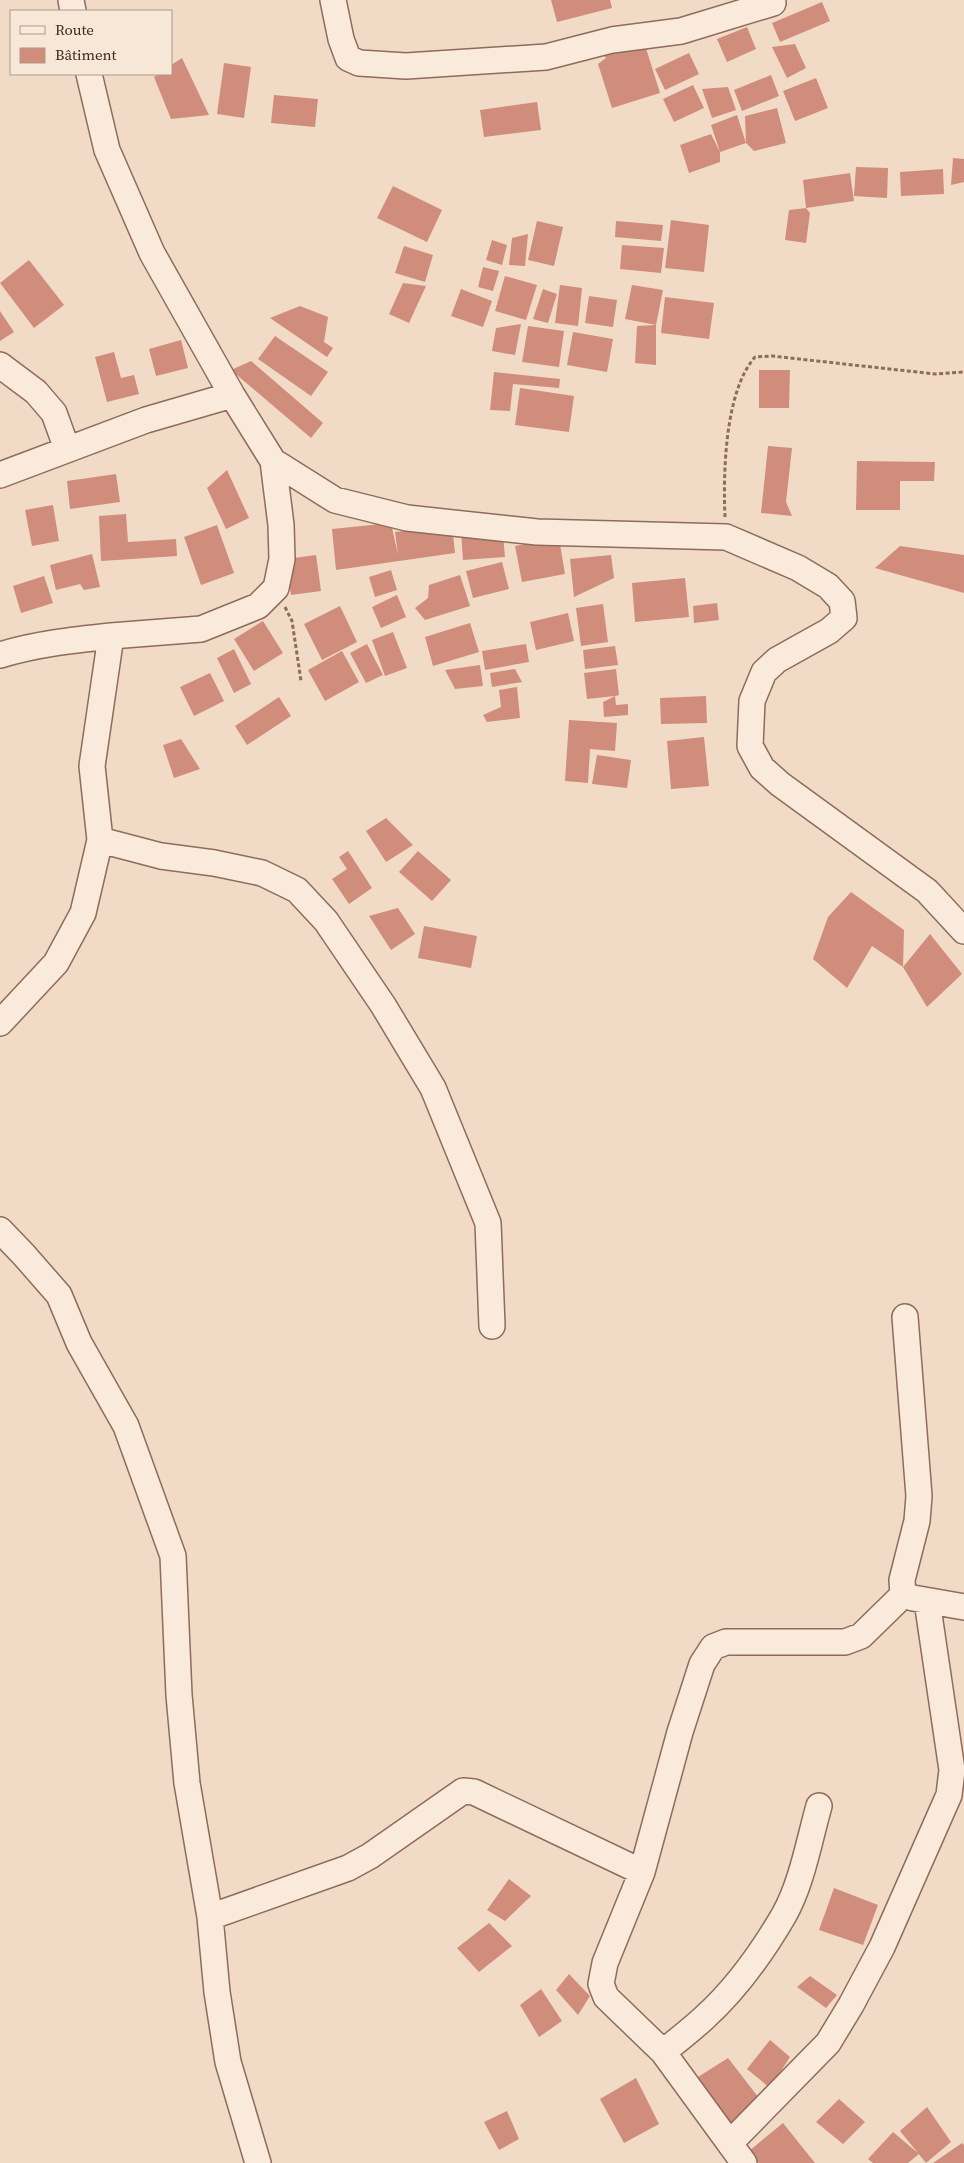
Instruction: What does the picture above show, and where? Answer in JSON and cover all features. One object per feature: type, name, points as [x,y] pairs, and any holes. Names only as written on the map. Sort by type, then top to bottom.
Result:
[{"type":"street","points":[[333,0],[341,39],[348,58],[360,63],[406,66],[546,57],[612,40],[681,31],[773,3]]},
{"type":"street","points":[[0,655],[54,642],[201,629],[258,606],[276,588],[282,559],[281,525],[273,461],[232,395],[152,253],[107,150],[89,75]]},
{"type":"street","points":[[0,365],[36,392],[54,414],[67,449]]},
{"type":"street","points":[[0,475],[146,420],[232,395]]},
{"type":"street","points":[[273,461],[335,500],[407,518],[537,532],[726,537],[798,568],[828,586],[842,601],[844,618],[829,631],[777,660],[764,672],[752,701],[750,746],[762,768],[780,784],[927,891],[964,931]]},
{"type":"street","points":[[0,1024],[56,963],[83,913],[100,840],[92,766],[111,636]]},
{"type":"street","points":[[100,840],[161,856],[214,863],[262,873],[297,890],[326,921],[383,1005],[433,1088],[488,1223],[492,1326]]},
{"type":"street","points":[[0,1230],[59,1296],[79,1343],[126,1426],[173,1556],[179,1695],[187,1784],[210,1917],[217,1992],[228,2062],[258,2163]]},
{"type":"street","points":[[744,2163],[731,2142],[663,2052],[606,1997],[601,1984],[605,1963],[642,1872],[680,1732],[702,1664],[713,1647],[726,1642],[845,1642],[861,1636],[903,1595],[902,1580],[917,1521],[919,1496],[905,1317]]},
{"type":"street","points":[[903,1595],[964,1607]]},
{"type":"street","points":[[731,2142],[828,2043],[851,2006],[882,1947],[949,1795],[952,1770],[927,1601]]},
{"type":"street","points":[[210,1917],[348,1868],[370,1856],[463,1791],[474,1792],[642,1872]]},
{"type":"street","points":[[663,2052],[706,2016],[737,1982],[754,1961],[784,1914],[797,1882],[819,1806]]},
{"type":"path","points":[[726,537],[723,480],[734,398],[746,366],[754,357],[772,356],[935,374],[964,372]]},
{"type":"path","points":[[276,588],[292,621],[301,681]]},
{"type":"building","points":[[551,0],[610,0],[612,8],[557,22]]},
{"type":"building","points":[[822,2],[830,21],[780,42],[772,23]]},
{"type":"building","points":[[747,27],[756,49],[727,62],[717,39]]},
{"type":"building","points":[[795,44],[806,68],[787,78],[772,47]]},
{"type":"building","points":[[645,45],[660,93],[612,108],[598,64],[606,58],[602,52]]},
{"type":"building","points":[[689,53],[699,74],[665,90],[655,69]]},
{"type":"building","points":[[182,58],[209,115],[171,119],[154,77],[157,75],[172,75],[172,64]]},
{"type":"building","points":[[224,63],[251,67],[244,118],[217,114]]},
{"type":"building","points":[[771,75],[779,96],[742,111],[734,90]]},
{"type":"building","points":[[816,78],[828,108],[795,121],[783,91]]},
{"type":"building","points":[[693,85],[704,108],[674,122],[663,99]]},
{"type":"building","points":[[728,87],[736,110],[712,118],[702,89]]},
{"type":"building","points":[[274,95],[318,99],[315,127],[271,123]]},
{"type":"building","points":[[537,102],[541,130],[484,137],[480,110]]},
{"type":"building","points":[[777,108],[786,143],[754,151],[746,143],[745,116]]},
{"type":"building","points":[[737,115],[746,143],[720,152],[711,125]]},
{"type":"building","points":[[711,134],[720,152],[720,162],[689,173],[680,145]]},
{"type":"building","points":[[953,158],[964,159],[964,182],[951,185]]},
{"type":"building","points":[[856,167],[888,168],[887,198],[854,196]]},
{"type":"building","points":[[943,169],[944,194],[901,196],[900,172]]},
{"type":"building","points":[[850,173],[854,201],[806,208],[803,180]]},
{"type":"building","points":[[393,186],[442,210],[427,242],[377,218]]},
{"type":"building","points":[[806,208],[810,213],[806,243],[785,240],[789,210]]},
{"type":"building","points":[[671,220],[709,225],[704,272],[665,268]]},
{"type":"building","points":[[537,221],[563,227],[554,266],[528,260]]},
{"type":"building","points":[[616,221],[663,225],[661,241],[615,237]]},
{"type":"building","points":[[528,234],[525,266],[509,265],[512,238]]},
{"type":"building","points":[[492,240],[507,245],[502,265],[486,260]]},
{"type":"building","points":[[622,245],[664,248],[661,273],[620,269]]},
{"type":"building","points":[[404,246],[433,255],[425,282],[395,273]]},
{"type":"building","points":[[29,260],[64,305],[34,328],[0,283]]},
{"type":"building","points":[[483,267],[499,271],[493,291],[478,287]]},
{"type":"building","points":[[505,276],[537,285],[526,320],[495,311]]},
{"type":"building","points":[[403,283],[426,286],[409,323],[389,314]]},
{"type":"building","points":[[560,285],[582,288],[578,326],[555,323]]},
{"type":"building","points":[[632,285],[663,290],[656,325],[625,319]]},
{"type":"building","points":[[461,289],[492,301],[483,327],[451,316]]},
{"type":"building","points":[[543,289],[557,294],[548,323],[533,319]]},
{"type":"building","points":[[589,296],[617,300],[613,327],[585,323]]},
{"type":"building","points":[[665,297],[714,303],[709,339],[661,333]]},
{"type":"building","points":[[300,306],[328,317],[324,342],[333,348],[327,357],[270,318]]},
{"type":"building","points":[[0,311],[14,332],[0,341]]},
{"type":"building","points":[[521,324],[515,355],[492,351],[496,328]]},
{"type":"building","points":[[656,325],[656,365],[635,363],[637,326]]},
{"type":"building","points":[[528,326],[564,331],[559,367],[522,362]]},
{"type":"building","points":[[573,332],[613,339],[607,372],[567,365]]},
{"type":"building","points":[[275,336],[328,372],[311,396],[258,359]]},
{"type":"building","points":[[181,340],[188,368],[156,376],[149,349]]},
{"type":"building","points":[[114,352],[121,378],[134,375],[139,394],[107,402],[95,357]]},
{"type":"building","points":[[251,361],[323,423],[311,438],[231,370]]},
{"type":"building","points":[[759,370],[790,370],[789,408],[759,408]]},
{"type":"building","points":[[494,372],[560,379],[559,388],[513,384],[510,411],[490,410]]},
{"type":"building","points":[[520,388],[574,396],[569,432],[515,425]]},
{"type":"building","points":[[768,446],[792,448],[786,502],[792,516],[761,513]]},
{"type":"building","points":[[857,461],[935,462],[934,481],[900,481],[900,510],[856,510]]},
{"type":"building","points":[[227,470],[249,518],[226,529],[207,488]]},
{"type":"building","points":[[116,474],[120,502],[70,509],[67,481]]},
{"type":"building","points":[[53,505],[59,541],[32,546],[25,510]]},
{"type":"building","points":[[126,514],[128,542],[176,539],[177,556],[101,561],[99,516]]},
{"type":"building","points":[[391,523],[398,555],[395,532],[452,525],[455,553],[336,570],[332,529]]},
{"type":"building","points":[[217,525],[234,573],[201,585],[184,537]]},
{"type":"building","points":[[461,531],[503,535],[505,557],[463,560]]},
{"type":"building","points":[[559,538],[565,574],[522,582],[515,546]]},
{"type":"building","points":[[900,546],[964,555],[964,593],[875,568]]},
{"type":"building","points":[[92,554],[100,587],[84,590],[80,584],[56,590],[50,565]]},
{"type":"building","points":[[316,555],[321,591],[291,595],[286,559]]},
{"type":"building","points":[[611,555],[614,578],[574,597],[570,559]]},
{"type":"building","points":[[502,562],[509,589],[473,598],[466,571]]},
{"type":"building","points":[[391,570],[397,590],[375,597],[369,577]]},
{"type":"building","points":[[460,575],[470,606],[425,620],[415,608],[428,598],[429,585]]},
{"type":"building","points":[[44,576],[53,603],[21,613],[13,586]]},
{"type":"building","points":[[685,578],[689,617],[635,622],[632,583]]},
{"type":"building","points":[[397,595],[406,617],[381,628],[372,607]]},
{"type":"building","points":[[717,603],[719,620],[694,623],[693,606]]},
{"type":"building","points":[[603,604],[608,642],[581,646],[576,608]]},
{"type":"building","points":[[340,606],[357,642],[322,660],[304,624]]},
{"type":"building","points":[[568,613],[574,641],[536,650],[530,622]]},
{"type":"building","points":[[263,621],[283,653],[254,671],[234,639]]},
{"type":"building","points":[[470,623],[479,652],[433,666],[425,637]]},
{"type":"building","points":[[393,632],[407,668],[385,676],[372,640]]},
{"type":"building","points":[[367,644],[383,675],[366,683],[350,653]]},
{"type":"building","points":[[526,644],[529,662],[485,670],[482,651]]},
{"type":"building","points":[[615,646],[618,665],[585,669],[583,650]]},
{"type":"building","points":[[234,649],[251,684],[234,693],[217,658]]},
{"type":"building","points":[[342,651],[359,682],[325,701],[308,670]]},
{"type":"building","points":[[480,665],[483,686],[455,689],[445,670]]},
{"type":"building","points":[[515,669],[522,682],[492,687],[490,673]]},
{"type":"building","points":[[616,669],[619,695],[587,699],[584,673]]},
{"type":"building","points":[[210,673],[224,701],[194,716],[180,687]]},
{"type":"building","points":[[517,687],[520,718],[487,722],[483,715],[501,707],[499,690]]},
{"type":"building","points":[[615,696],[616,705],[628,704],[628,715],[604,717],[603,702]]},
{"type":"building","points":[[706,696],[707,723],[661,724],[660,698]]},
{"type":"building","points":[[279,697],[291,716],[247,745],[235,726]]},
{"type":"building","points":[[569,720],[617,723],[615,751],[590,749],[588,783],[565,781]]},
{"type":"building","points":[[704,737],[709,786],[671,789],[667,741]]},
{"type":"building","points":[[181,739],[200,769],[174,778],[163,745]]},
{"type":"building","points":[[597,755],[631,760],[627,788],[592,784]]},
{"type":"building","points":[[386,818],[413,845],[386,862],[366,831]]},
{"type":"building","points":[[348,851],[372,888],[349,904],[332,879],[347,869],[339,857]]},
{"type":"building","points":[[418,851],[451,880],[432,901],[399,872]]},
{"type":"building","points":[[851,892],[904,930],[903,967],[872,946],[847,988],[813,959],[828,917]]},
{"type":"building","points":[[398,908],[415,934],[391,950],[369,916]]},
{"type":"building","points":[[424,926],[477,936],[471,968],[418,958]]},
{"type":"building","points":[[930,934],[962,974],[927,1007],[903,967]]},
{"type":"building","points":[[509,1879],[531,1896],[505,1921],[487,1910]]},
{"type":"building","points":[[834,1888],[878,1905],[863,1945],[819,1930]]},
{"type":"building","points":[[489,1923],[512,1946],[479,1972],[457,1948]]},
{"type":"building","points":[[569,1974],[590,1996],[578,2015],[556,1990]]},
{"type":"building","points":[[810,1976],[837,1995],[826,2008],[797,1987]]},
{"type":"building","points":[[541,1989],[562,2021],[539,2037],[520,2005]]},
{"type":"building","points":[[770,2040],[790,2057],[770,2088],[747,2069]]},
{"type":"building","points":[[728,2058],[759,2098],[731,2130],[698,2077]]},
{"type":"building","points":[[636,2078],[659,2124],[624,2143],[600,2099]]},
{"type":"building","points":[[839,2099],[865,2122],[843,2144],[816,2122]]},
{"type":"building","points":[[927,2107],[951,2142],[926,2163],[900,2131]]},
{"type":"building","points":[[507,2111],[519,2139],[499,2150],[484,2122]]},
{"type":"building","points":[[783,2123],[815,2163],[759,2163],[749,2151]]},
{"type":"building","points":[[893,2132],[919,2154],[908,2163],[873,2163],[868,2159]]},
{"type":"building","points":[[962,2143],[964,2145],[964,2163],[933,2163]]}]
